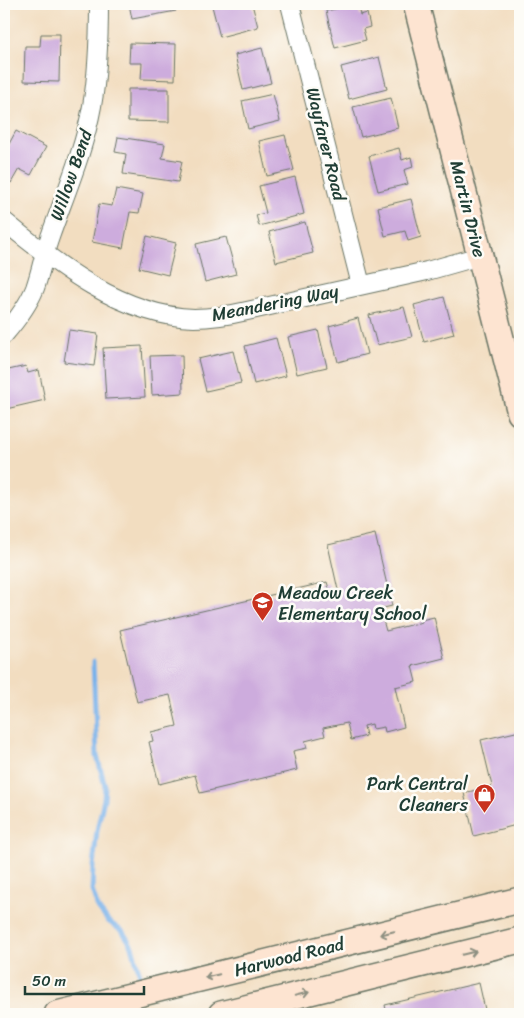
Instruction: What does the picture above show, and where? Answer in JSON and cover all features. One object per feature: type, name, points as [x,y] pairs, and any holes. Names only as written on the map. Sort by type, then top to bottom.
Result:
[{"type":"main road","name":"Martin Drive","points":[[416,4],[520,413]]},
{"type":"main road","name":"Harwood Road","points":[[59,1014],[520,900]]},
{"type":"main road","points":[[434,921],[443,959]]},
{"type":"main road","points":[[221,1014],[520,940]]},
{"type":"street","name":"Willow Bend","points":[[4,335],[21,315],[34,290],[44,254],[81,150],[90,116],[96,75],[99,4]]},
{"type":"street","name":"Wayfarer Road","points":[[290,4],[361,285]]},
{"type":"street","name":"Meandering Way","points":[[4,221],[44,254],[73,274],[111,295],[160,314],[195,318],[221,316],[427,271],[480,256]]},
{"type":"building","points":[[129,4],[174,4],[176,11],[132,19]]},
{"type":"building","points":[[221,4],[252,4],[258,27],[220,37],[212,6]]},
{"type":"building","points":[[358,4],[360,15],[367,13],[370,27],[363,29],[366,40],[335,48],[326,11]]},
{"type":"building","points":[[41,34],[60,34],[59,82],[24,81],[25,46],[40,46]]},
{"type":"building","points":[[130,43],[176,44],[175,80],[141,79],[142,63],[129,63]]},
{"type":"building","points":[[262,48],[271,83],[243,90],[235,55]]},
{"type":"building","points":[[379,57],[387,89],[349,99],[341,67]]},
{"type":"building","points":[[128,89],[169,89],[169,122],[128,121]]},
{"type":"building","points":[[273,94],[280,121],[248,129],[242,101]]},
{"type":"building","points":[[391,98],[398,128],[361,137],[353,107]]},
{"type":"building","points":[[16,131],[46,147],[31,175],[19,169],[11,183],[4,179],[4,153]]},
{"type":"building","points":[[285,135],[294,170],[267,176],[259,141]]},
{"type":"building","points":[[118,137],[165,144],[162,158],[182,161],[178,182],[123,174],[126,154],[115,152]]},
{"type":"building","points":[[399,148],[402,160],[411,157],[413,167],[404,170],[408,184],[378,191],[369,156]]},
{"type":"building","points":[[295,177],[304,214],[259,226],[256,215],[266,213],[259,186]]},
{"type":"building","points":[[116,189],[143,194],[139,213],[130,212],[123,248],[92,242],[99,204],[112,206]]},
{"type":"building","points":[[411,199],[421,237],[408,241],[405,231],[385,236],[378,207]]},
{"type":"building","points":[[305,222],[313,253],[276,262],[269,232]]},
{"type":"building","points":[[147,236],[176,243],[168,275],[139,268]]},
{"type":"building","points":[[226,237],[236,274],[205,282],[196,244]]},
{"type":"building","points":[[444,297],[454,334],[424,342],[414,305]]},
{"type":"building","points":[[404,307],[412,337],[377,345],[369,315]]},
{"type":"building","points":[[358,318],[367,354],[338,362],[329,326]]},
{"type":"building","points":[[69,330],[98,334],[94,366],[64,362]]},
{"type":"building","points":[[318,330],[327,367],[297,374],[288,337]]},
{"type":"building","points":[[276,338],[286,376],[254,384],[245,346]]},
{"type":"building","points":[[142,346],[145,397],[106,399],[103,348]]},
{"type":"building","points":[[233,351],[241,383],[206,391],[198,359]]},
{"type":"building","points":[[182,355],[183,393],[152,395],[150,356]]},
{"type":"building","points":[[26,366],[28,373],[39,370],[45,400],[6,409],[4,401],[4,371]]},
{"type":"building","points":[[375,534],[392,606],[380,609],[386,631],[434,617],[444,658],[412,666],[416,682],[395,687],[404,727],[385,732],[384,727],[373,729],[372,724],[364,726],[366,736],[351,740],[347,723],[323,728],[325,736],[305,741],[307,748],[293,751],[297,770],[200,793],[195,775],[159,784],[149,742],[153,741],[151,732],[177,726],[170,695],[137,702],[120,630],[327,582],[330,592],[338,590],[328,545]]},
{"type":"building","points":[[520,731],[520,824],[474,836],[464,793],[492,786],[481,740]]},
{"type":"building","points":[[479,983],[486,1014],[387,1014],[385,1005]]},
{"type":"waterway","points":[[93,662],[97,756],[105,786],[97,830],[92,890],[98,908],[108,921],[123,932],[132,946],[141,979]]},
{"type":"place","name":"Meadow Creek Elementary School","points":[[262,622]]},
{"type":"place","name":"Park Central Cleaners","points":[[484,813]]}]
